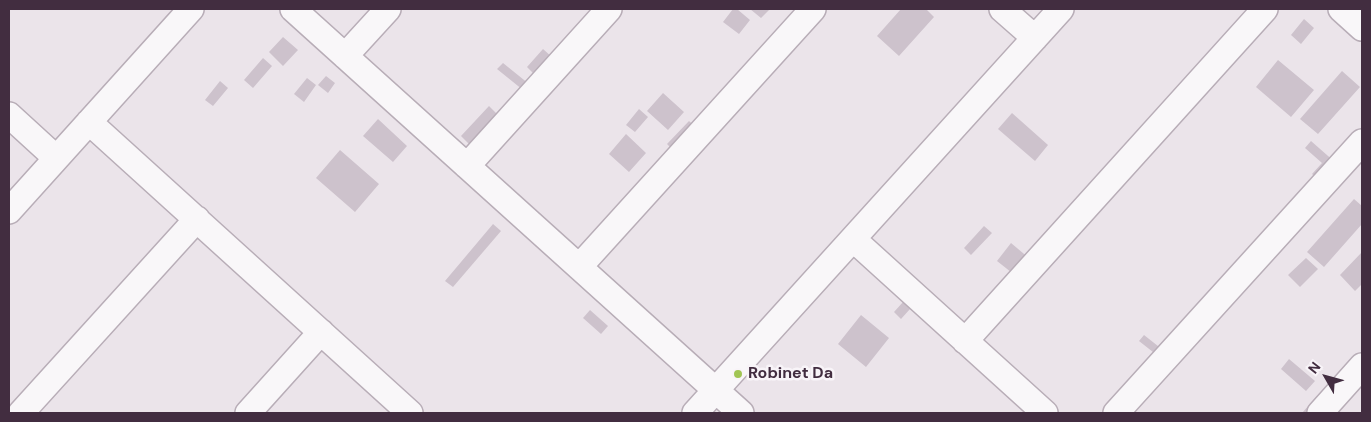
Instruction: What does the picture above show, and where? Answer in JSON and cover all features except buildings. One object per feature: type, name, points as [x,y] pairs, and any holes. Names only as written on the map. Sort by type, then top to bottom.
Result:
[{"type":"street","points":[[9,211],[191,9]]},
{"type":"street","points":[[293,9],[742,413]]},
{"type":"street","points":[[346,56],[388,9]]},
{"type":"street","points":[[467,166],[609,9]]},
{"type":"street","points":[[579,267],[813,9]]},
{"type":"street","points":[[1002,9],[1034,38]]},
{"type":"street","points":[[695,413],[1061,9]]},
{"type":"street","points":[[965,341],[1265,9]]},
{"type":"street","points":[[1341,9],[1362,28]]},
{"type":"street","points":[[9,115],[56,158]]},
{"type":"street","points":[[89,122],[410,413]]},
{"type":"street","points":[[1116,413],[1362,142]]},
{"type":"street","points":[[21,413],[196,219]]},
{"type":"street","points":[[853,239],[1045,413]]},
{"type":"street","points":[[248,413],[321,332]]},
{"type":"street","points":[[1320,413],[1362,366]]},
{"type":"place","name":"Robinet Da","points":[[738,374]]}]
